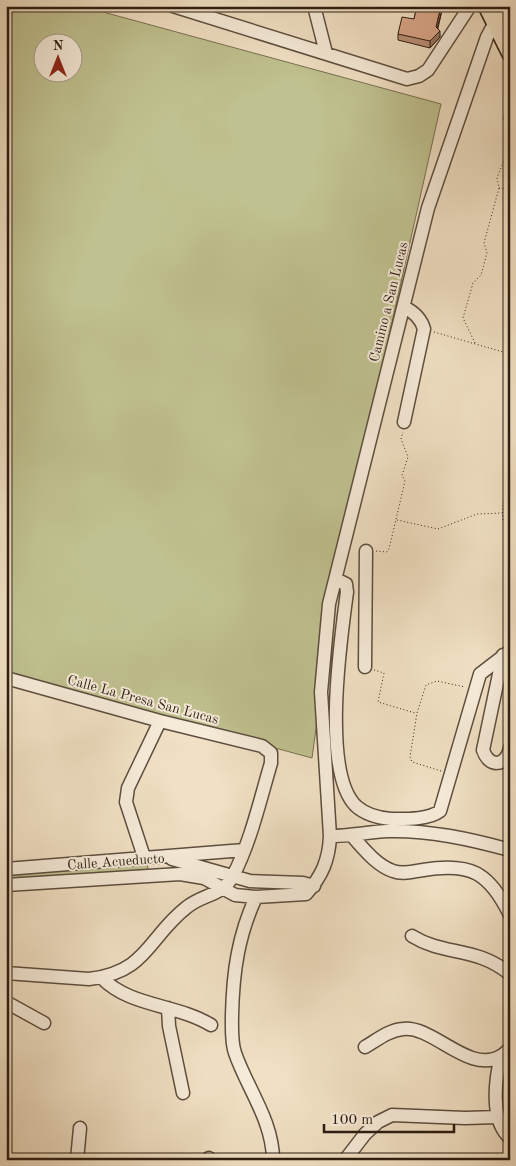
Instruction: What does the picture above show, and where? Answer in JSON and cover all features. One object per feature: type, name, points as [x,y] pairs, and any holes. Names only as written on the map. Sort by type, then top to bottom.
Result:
[{"type":"main road","points":[[486,6],[502,22],[510,54]]},
{"type":"street","points":[[314,6],[326,53]]},
{"type":"street","points":[[176,7],[406,79],[419,76],[428,70],[470,6]]},
{"type":"street","name":"Camino a San Lucas","points":[[314,886],[320,878],[329,856],[330,836],[321,692],[329,604],[341,582],[428,208],[458,116],[487,37],[502,22]]},
{"type":"street","points":[[404,307],[413,311],[422,322],[424,329],[404,422]]},
{"type":"street","points":[[365,667],[364,592],[366,551]]},
{"type":"street","points":[[364,592],[341,582],[336,706],[338,758],[345,787],[350,797],[361,809],[380,818],[405,819],[428,816],[440,811],[480,674],[506,653]]},
{"type":"street","points":[[506,653],[505,671],[483,750],[485,756],[491,762],[502,762],[506,759],[510,748]]},
{"type":"street","name":"Calle La Presa San Lucas","points":[[6,678],[160,721],[262,746],[271,752],[271,763],[244,850]]},
{"type":"street","points":[[156,874],[152,857],[126,802],[128,788],[160,721]]},
{"type":"street","points":[[330,836],[352,836],[370,832],[411,832],[477,841],[510,850]]},
{"type":"street","points":[[352,836],[378,863],[400,873],[448,866],[470,870],[490,884],[499,895],[510,915]]},
{"type":"street","points":[[229,892],[244,850]]},
{"type":"street","name":"Calle Acueducto","points":[[6,869],[244,850]]},
{"type":"street","name":"Calle Acueducto","points":[[152,857],[200,865],[274,889],[303,883],[314,886]]},
{"type":"street","name":"Calle Acueducto","points":[[6,885],[156,874],[192,875],[229,892]]},
{"type":"street","points":[[6,973],[89,980],[102,978],[126,969],[138,961],[178,913],[190,904],[229,892],[256,897],[274,889]]},
{"type":"street","points":[[229,892],[248,915]]},
{"type":"street","points":[[256,897],[248,915],[236,954],[232,1006],[234,1051],[264,1120],[273,1160]]},
{"type":"street","points":[[412,936],[422,942],[475,955],[493,962],[510,974]]},
{"type":"street","points":[[102,978],[113,989],[198,1017],[211,1025]]},
{"type":"street","points":[[6,1002],[44,1023]]},
{"type":"street","points":[[168,1008],[169,1026],[183,1093]]},
{"type":"street","points":[[365,1048],[390,1032],[405,1028],[417,1031],[464,1055],[482,1059],[505,1053]]},
{"type":"street","points":[[505,1053],[498,1071],[498,1117],[499,1126],[510,1138]]},
{"type":"street","points":[[345,1160],[378,1122],[392,1115],[464,1118],[498,1117]]},
{"type":"street","points":[[77,1160],[80,1128]]},
{"type":"path","points":[[475,343],[463,318],[473,283],[481,275],[487,253],[484,242],[499,188],[497,178],[510,144],[503,118],[510,99]]},
{"type":"path","points":[[499,188],[510,190]]},
{"type":"path","points":[[424,329],[510,354]]},
{"type":"path","points":[[507,353],[510,341]]},
{"type":"path","points":[[366,551],[387,552],[398,520],[405,481],[402,475],[408,456],[401,439],[404,422]]},
{"type":"path","points":[[510,442],[506,456],[510,481]]},
{"type":"path","points":[[510,493],[504,499],[502,513],[503,520],[510,526]]},
{"type":"path","points":[[398,520],[438,529],[477,514],[502,513]]},
{"type":"path","points":[[365,667],[384,673],[378,702],[417,714]]},
{"type":"path","points":[[452,774],[412,762],[410,756],[417,714],[426,684],[437,681],[476,689]]},
{"type":"green space","points":[[6,6],[81,6],[441,104],[329,604],[321,692],[312,758],[6,675]]},
{"type":"green space","points":[[146,860],[149,873],[6,882],[6,875]]},
{"type":"building","points":[[417,6],[441,6],[436,27],[440,31],[430,41],[398,34],[402,17],[414,19]]}]
